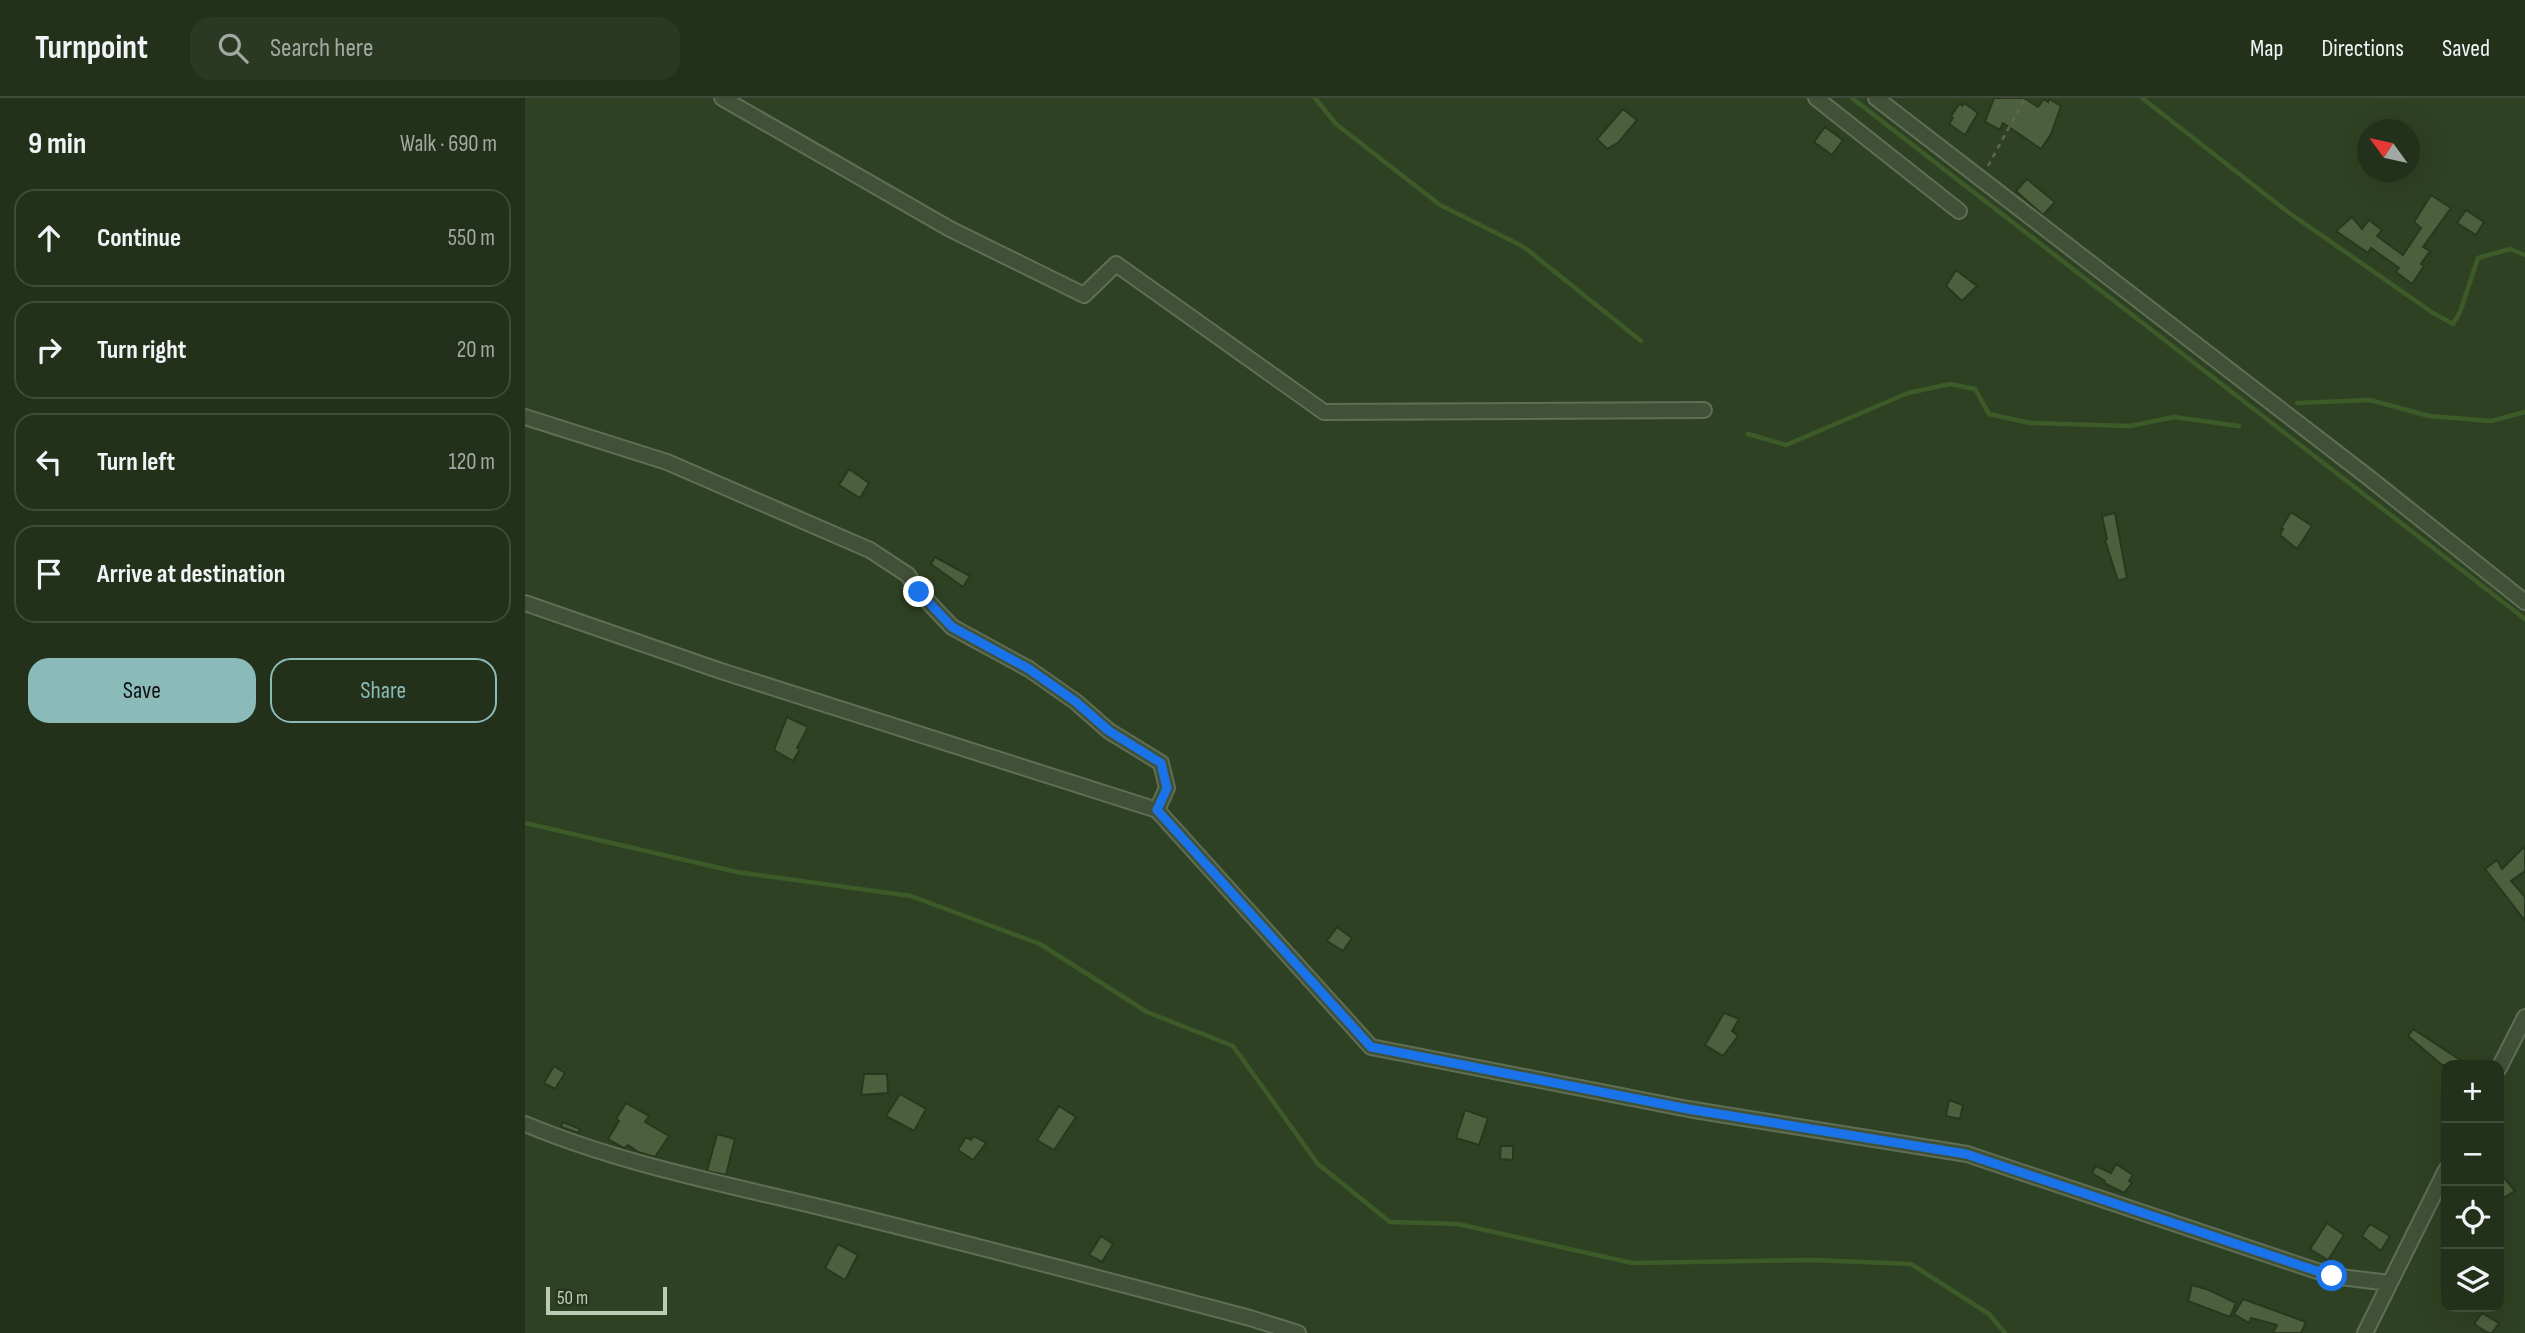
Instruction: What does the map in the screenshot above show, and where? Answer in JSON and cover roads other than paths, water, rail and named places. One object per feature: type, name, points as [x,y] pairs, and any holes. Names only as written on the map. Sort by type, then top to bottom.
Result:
[{"type":"street","points":[[722,98],[950,229],[1084,295],[1116,264],[1324,412],[1704,410]]},
{"type":"street","points":[[1816,98],[1959,211]]},
{"type":"street","points":[[1876,98],[2368,477],[2525,602]]},
{"type":"street","points":[[525,417],[667,463],[870,550],[908,575],[919,592],[952,627],[1029,669],[1076,702],[1109,731],[1161,763],[1167,788],[1157,810]]},
{"type":"street","points":[[525,603],[721,671],[1157,810],[1371,1047],[1688,1109],[1966,1154],[2332,1276],[2390,1283]]},
{"type":"street","points":[[2503,1060],[2525,1017]]},
{"type":"street","points":[[525,1124],[565,1140],[659,1168],[975,1245],[1298,1333]]},
{"type":"street","points":[[2365,1333],[2441,1180]]},
{"type":"waterway","points":[[1315,98],[1336,124],[1440,205],[1524,247],[1641,341]]},
{"type":"waterway","points":[[1852,98],[2525,619]]},
{"type":"waterway","points":[[2142,98],[2288,212],[2433,313],[2453,324],[2460,312],[2478,258],[2510,249],[2525,255]]},
{"type":"waterway","points":[[1748,434],[1786,445],[1908,393],[1950,384],[1975,389],[1989,414],[2030,423],[2130,426],[2174,417],[2239,426]]},
{"type":"waterway","points":[[2297,403],[2370,400],[2429,416],[2491,421],[2525,412]]},
{"type":"waterway","points":[[525,823],[737,872],[911,896],[1040,944],[1147,1012],[1233,1046],[1318,1164],[1390,1222],[1458,1224],[1632,1263],[1813,1260],[1911,1264],[1989,1314],[2005,1333]]}]
